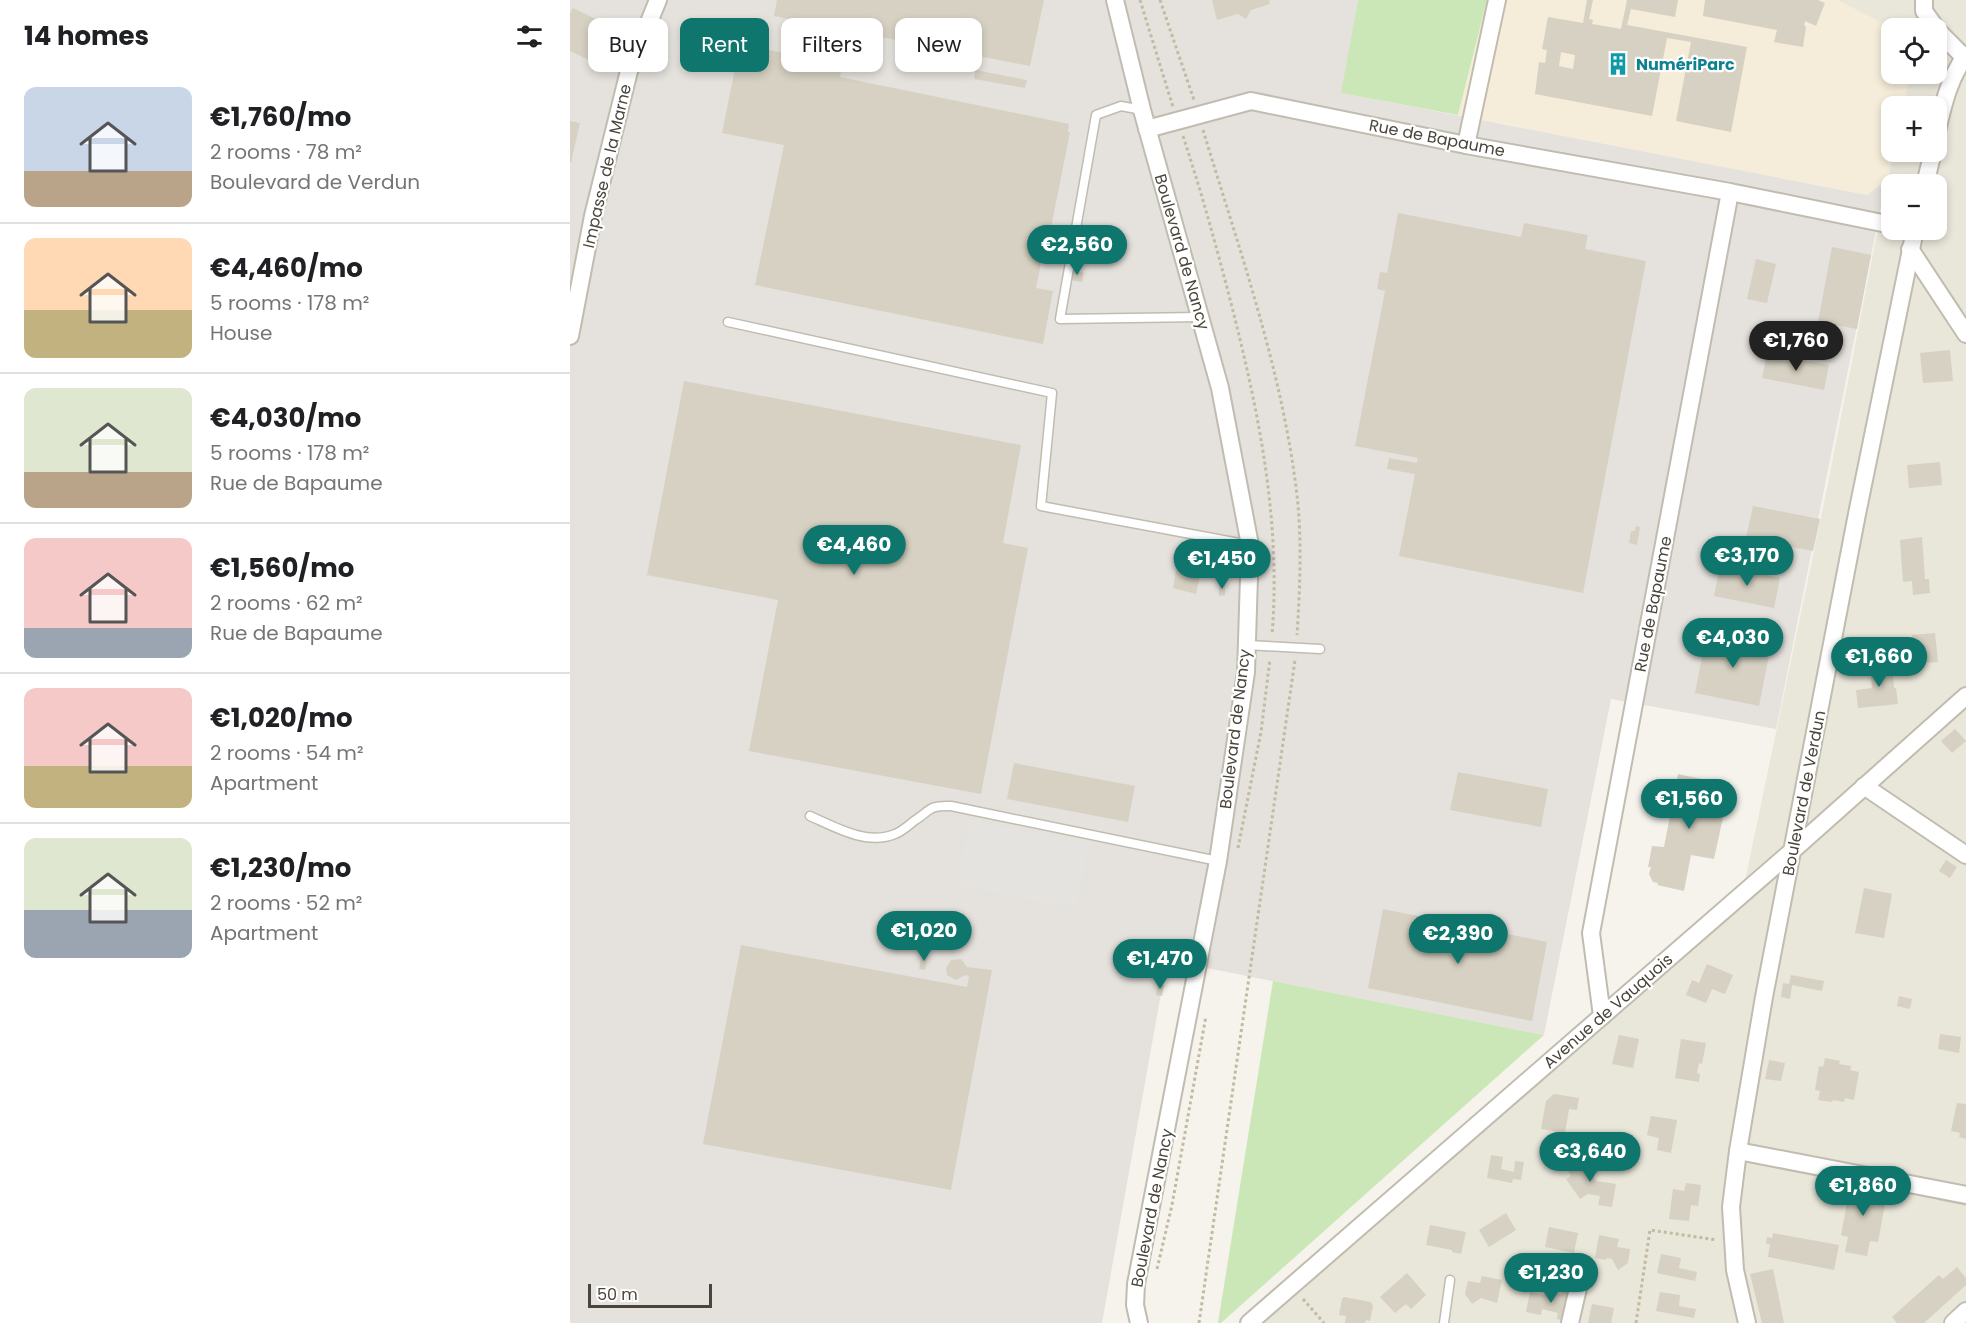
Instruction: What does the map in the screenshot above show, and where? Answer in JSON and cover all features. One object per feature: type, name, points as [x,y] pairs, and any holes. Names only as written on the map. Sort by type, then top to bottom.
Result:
[{"type":"street","name":"Impasse de la Marne","points":[[570,336],[593,216],[629,71],[657,0]]},
{"type":"street","name":"Boulevard de Nancy","points":[[1115,0],[1147,129],[1220,388],[1250,545],[1246,672],[1218,861],[1136,1284],[1135,1305],[1139,1323]]},
{"type":"street","points":[[1466,145],[1497,0]]},
{"type":"street","points":[[1924,0],[1924,12],[1928,18]]},
{"type":"street","points":[[1946,96],[1963,64],[1947,43]]},
{"type":"street","name":"Rue de Bapaume","points":[[1147,129],[1251,101],[1466,145],[1730,192],[1881,223]]},
{"type":"street","name":"Rue de Bapaume","points":[[1602,1016],[1591,933],[1730,192]]},
{"type":"street","name":"Boulevard de Verdun","points":[[1747,1323],[1735,1270],[1731,1207],[1738,1151],[1792,851],[1911,240]]},
{"type":"street","points":[[1910,249],[1966,334]]},
{"type":"street","name":"Avenue de Vauquois","points":[[1249,1323],[1792,851],[1966,696]]},
{"type":"street","points":[[1864,786],[1966,855]]},
{"type":"street","points":[[1738,1151],[1966,1195]]},
{"type":"street","points":[[1570,1323],[1581,1275]]},
{"type":"street","points":[[1953,1323],[1966,1311]]},
{"type":"lane","points":[[1142,110],[1120,105],[1095,115],[1060,319],[1200,316]]},
{"type":"lane","points":[[728,322],[1052,393],[1041,506],[1250,545]]},
{"type":"lane","points":[[1246,645],[1320,649]]},
{"type":"lane","points":[[810,816],[855,835],[876,838],[895,834],[930,808],[951,806],[1218,861]]},
{"type":"lane","points":[[1444,1323],[1450,1280]]},
{"type":"path","points":[[1140,0],[1217,248],[1259,422],[1272,524],[1273,571],[1269,679],[1262,732],[1238,852]]},
{"type":"path","points":[[1160,0],[1189,87]]},
{"type":"path","points":[[1157,1269],[1172,1205],[1207,1013]]},
{"type":"path","points":[[1636,1323],[1650,1230],[1734,1243]]},
{"type":"path","points":[[1291,1286],[1324,1323]]},
{"type":"shaded area","points":[[570,0],[1358,0],[1342,93],[1867,195],[1881,185],[1881,206],[1776,729],[1611,699],[1544,1035],[1167,960],[1102,1323],[570,1323]]},
{"type":"shaded area","points":[[1487,0],[1837,0],[1881,22],[1881,84],[1908,84],[1905,96],[1881,96],[1881,162],[1891,162],[1888,174],[1881,174],[1881,185],[1867,195],[1458,115]]},
{"type":"shaded area","points":[[1837,0],[1966,0],[1966,1323],[1257,1323],[1740,905],[1827,488],[1881,213],[1881,240],[1947,240],[1947,174],[1889,174],[1891,162],[1947,162],[1947,96],[1905,96],[1908,84],[1947,84],[1947,18],[1881,18],[1881,22]]},
{"type":"shaded area","points":[[970,820],[1089,843],[1076,908],[957,885]]},
{"type":"green space","points":[[1358,0],[1487,0],[1458,115],[1341,93]]},
{"type":"green space","points":[[1273,981],[1544,1035],[1221,1323],[1218,1323]]},
{"type":"building","points":[[777,0],[1044,0],[1030,66],[982,57],[982,18],[895,18],[895,40],[883,37],[883,18],[784,18],[774,16]]},
{"type":"building","points":[[1212,0],[1269,0],[1270,4],[1251,10],[1246,19],[1238,14],[1217,20]]},
{"type":"building","name":"NumériParc","points":[[1587,0],[1593,0],[1589,19],[1593,20],[1592,24],[1621,29],[1627,0],[1678,0],[1675,17],[1631,9],[1627,25],[1747,47],[1731,132],[1676,121],[1691,42],[1667,38],[1652,116],[1535,94],[1539,62],[1545,63],[1547,50],[1542,49],[1548,17],[1583,23]],"holes":[[[1561,52],[1575,55],[1573,69],[1559,66]]]},
{"type":"building","name":"NumériParc","points":[[1705,0],[1818,0],[1825,3],[1816,26],[1805,21],[1803,47],[1774,42],[1777,30],[1703,16]]},
{"type":"building","points":[[573,8],[594,18],[588,18],[588,60],[570,51],[570,13]]},
{"type":"building","points":[[769,50],[781,52],[781,72],[841,72],[840,77],[1069,124],[1068,132],[1070,132],[1050,233],[1047,234],[1036,288],[1053,291],[1043,344],[755,285],[784,145],[722,133],[734,72],[769,72]]},
{"type":"building","points":[[982,71],[1027,80],[1025,88],[974,79],[975,72]]},
{"type":"building","points":[[570,121],[580,123],[571,163],[570,162]]},
{"type":"building","points":[[1398,213],[1521,237],[1524,223],[1588,235],[1585,249],[1646,261],[1583,593],[1399,556],[1415,474],[1387,469],[1389,458],[1417,463],[1418,458],[1355,446],[1385,291],[1377,289],[1380,272],[1387,273]]},
{"type":"building","points":[[1832,247],[1871,255],[1857,329],[1818,322]]},
{"type":"building","points":[[1756,259],[1776,264],[1767,303],[1747,299]]},
{"type":"building","points":[[1073,270],[1084,273],[1082,282],[1071,280]]},
{"type":"building","points":[[1950,350],[1953,381],[1923,383],[1920,353]]},
{"type":"building","points":[[1767,353],[1829,365],[1824,390],[1762,378]]},
{"type":"building","points":[[684,381],[1021,445],[1003,543],[1028,548],[981,794],[749,751],[778,600],[647,575]]},
{"type":"building","points":[[1940,462],[1942,485],[1909,488],[1907,465]]},
{"type":"building","points":[[1753,506],[1820,519],[1813,551],[1746,538]]},
{"type":"building","points":[[1636,526],[1640,527],[1637,545],[1629,543],[1631,531],[1635,531]]},
{"type":"building","points":[[1922,537],[1925,579],[1929,579],[1930,593],[1913,595],[1912,581],[1903,582],[1900,540]]},
{"type":"building","points":[[1186,555],[1196,556],[1194,565],[1202,566],[1196,594],[1173,588],[1176,570],[1183,571]]},
{"type":"building","points":[[1720,566],[1780,578],[1774,608],[1714,596]]},
{"type":"building","points":[[1219,585],[1225,585],[1225,595],[1219,596]]},
{"type":"building","points":[[1707,632],[1771,645],[1759,706],[1695,693]]},
{"type":"building","points":[[1935,633],[1938,662],[1914,664],[1912,635]]},
{"type":"building","points":[[1892,663],[1898,704],[1858,708],[1856,690],[1872,688],[1870,665]]},
{"type":"building","points":[[1955,729],[1966,741],[1952,753],[1941,741]]},
{"type":"building","points":[[1014,763],[1135,786],[1128,822],[1007,799]]},
{"type":"building","points":[[1458,772],[1548,789],[1541,827],[1450,810]]},
{"type":"building","points":[[1678,774],[1730,785],[1714,859],[1691,855],[1684,891],[1657,885],[1658,883],[1653,882],[1649,874],[1651,867],[1648,867],[1652,846],[1664,847]]},
{"type":"building","points":[[1946,860],[1957,867],[1950,878],[1939,871]]},
{"type":"building","points":[[1864,888],[1892,894],[1884,938],[1855,933]]},
{"type":"building","points":[[1383,909],[1547,942],[1532,1021],[1368,988]]},
{"type":"building","points":[[915,939],[928,942],[927,947],[914,945]]},
{"type":"building","points":[[741,945],[967,987],[969,976],[965,975],[956,980],[947,975],[946,968],[951,960],[961,959],[967,967],[992,970],[951,1190],[703,1144]]},
{"type":"building","points":[[922,954],[928,955],[925,970],[919,969]]},
{"type":"building","points":[[1707,964],[1733,975],[1725,994],[1712,989],[1706,1003],[1686,995],[1692,980],[1699,983]]},
{"type":"building","points":[[1791,975],[1824,981],[1822,991],[1792,985],[1790,999],[1781,997],[1783,983],[1789,984]]},
{"type":"building","points":[[1158,984],[1164,985],[1162,996],[1156,995]]},
{"type":"building","points":[[1899,996],[1912,999],[1910,1009],[1897,1006]]},
{"type":"building","points":[[1940,1034],[1961,1037],[1959,1053],[1938,1049]]},
{"type":"building","points":[[1619,1035],[1639,1039],[1633,1068],[1612,1064]]},
{"type":"building","points":[[1681,1039],[1706,1043],[1702,1064],[1699,1063],[1697,1073],[1700,1074],[1699,1082],[1675,1078]]},
{"type":"building","points":[[1825,1058],[1840,1061],[1839,1064],[1851,1066],[1850,1070],[1859,1072],[1854,1100],[1845,1098],[1844,1102],[1833,1100],[1832,1102],[1818,1100],[1820,1091],[1815,1090],[1819,1066],[1823,1067]]},
{"type":"building","points":[[1769,1060],[1785,1063],[1781,1081],[1765,1079]]},
{"type":"building","points":[[1554,1094],[1579,1098],[1577,1110],[1569,1109],[1565,1133],[1541,1129],[1546,1101]]},
{"type":"building","points":[[1957,1103],[1966,1104],[1966,1139],[1959,1137],[1960,1133],[1951,1131]]},
{"type":"building","points":[[1651,1116],[1677,1120],[1671,1153],[1657,1150],[1659,1138],[1647,1135]]},
{"type":"building","points":[[1491,1155],[1503,1157],[1501,1169],[1514,1172],[1515,1161],[1524,1162],[1521,1180],[1513,1179],[1512,1183],[1487,1178]]},
{"type":"building","points":[[1587,1157],[1598,1172],[1593,1176],[1596,1181],[1616,1184],[1612,1207],[1598,1205],[1600,1196],[1588,1194],[1580,1199],[1566,1179],[1571,1176],[1568,1170]]},
{"type":"building","points":[[1851,1181],[1888,1188],[1878,1242],[1870,1241],[1867,1256],[1845,1252],[1848,1237],[1841,1235]]},
{"type":"building","points":[[1686,1183],[1701,1185],[1698,1206],[1691,1205],[1689,1221],[1669,1219],[1673,1189],[1684,1191]]},
{"type":"building","points":[[1937,1197],[1966,1202],[1966,1206],[1937,1200]]},
{"type":"building","points":[[1506,1213],[1516,1230],[1489,1247],[1479,1230]]},
{"type":"building","points":[[1430,1225],[1466,1232],[1461,1254],[1426,1245]]},
{"type":"building","points":[[1549,1227],[1578,1233],[1574,1253],[1545,1247]]},
{"type":"building","points":[[1773,1233],[1839,1245],[1834,1270],[1768,1257],[1770,1244],[1766,1244],[1767,1237],[1772,1238]]},
{"type":"building","points":[[1599,1235],[1619,1239],[1617,1247],[1630,1249],[1628,1263],[1618,1270],[1612,1259],[1595,1258]]},
{"type":"building","points":[[1661,1254],[1681,1258],[1679,1268],[1697,1272],[1695,1281],[1657,1273]]},
{"type":"building","points":[[1957,1267],[1966,1278],[1966,1285],[1924,1323],[1897,1323],[1892,1317],[1939,1275],[1943,1279]]},
{"type":"building","points":[[1773,1269],[1784,1323],[1762,1323],[1750,1274]]},
{"type":"building","points":[[1407,1273],[1426,1295],[1411,1309],[1406,1304],[1395,1313],[1380,1297]]},
{"type":"building","points":[[1482,1276],[1502,1280],[1497,1303],[1481,1298],[1472,1304],[1465,1294],[1468,1281],[1480,1283]]},
{"type":"building","points":[[1545,1291],[1573,1293],[1568,1321],[1557,1319],[1558,1313],[1542,1309],[1541,1315],[1526,1312],[1530,1292],[1544,1295]]},
{"type":"building","points":[[1660,1292],[1680,1295],[1679,1306],[1696,1309],[1694,1318],[1656,1311]]},
{"type":"building","points":[[1344,1297],[1371,1302],[1373,1306],[1370,1321],[1345,1323],[1346,1316],[1339,1315]]},
{"type":"building","points":[[1592,1304],[1614,1308],[1611,1323],[1588,1323]]},
{"type":"place","name":"NumériParc","points":[[1618,64]]}]
